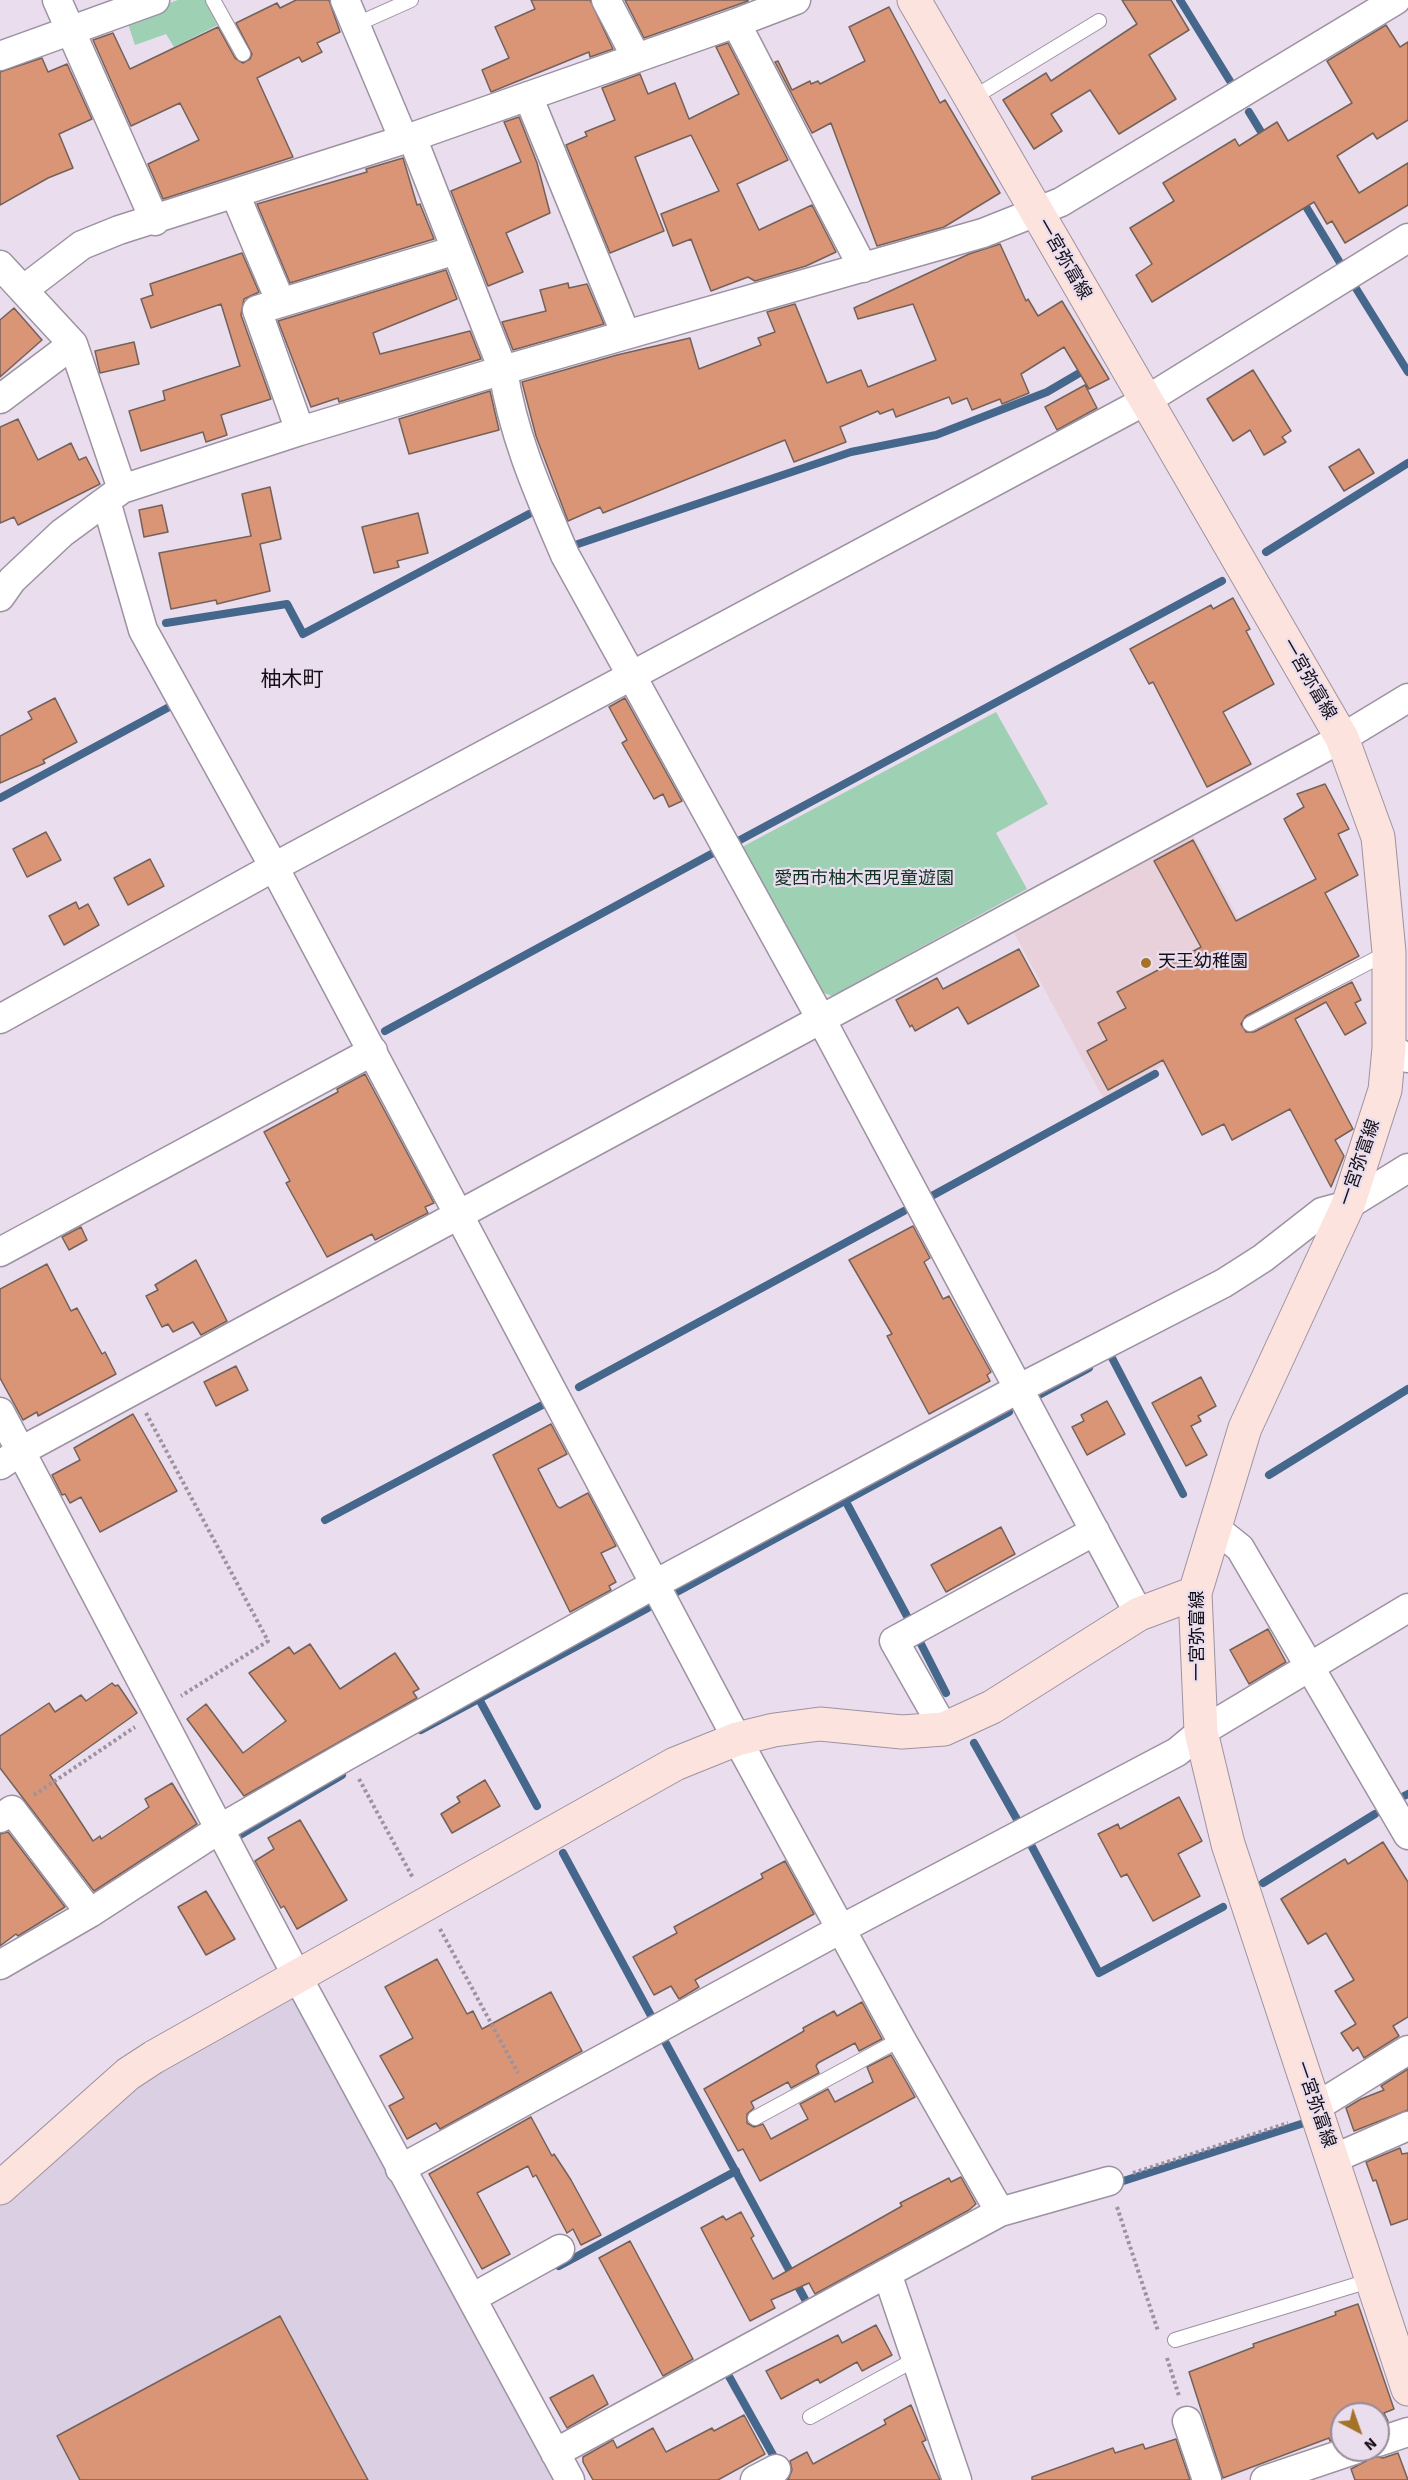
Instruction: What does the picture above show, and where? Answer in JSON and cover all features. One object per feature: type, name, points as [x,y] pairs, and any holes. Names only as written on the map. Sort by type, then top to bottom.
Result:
[{"type":"main road","name":"一宮弥富線","points":[[914,0],[1036,214],[1342,738],[1378,837],[1398,1053],[1348,1205],[1245,1428],[1195,1593],[1201,1732],[1228,1844],[1267,1968],[1317,2110],[1408,2389]]},
{"type":"main road","points":[[0,2188],[128,2074],[297,1976],[675,1764],[737,1739],[774,1730],[820,1724],[902,1732],[944,1729],[992,1707],[1139,1614],[1195,1593]]},
{"type":"street","points":[[57,0],[155,221]]},
{"type":"street","points":[[0,56],[155,0]]},
{"type":"street","points":[[606,0],[636,57]]},
{"type":"street","points":[[23,290],[82,245],[118,230],[155,221],[408,138],[736,23],[795,0]]},
{"type":"street","points":[[0,597],[12,580],[62,533],[114,495],[300,431],[503,370],[983,234],[1036,214],[1061,202],[1396,0]]},
{"type":"street","points":[[350,12],[456,250],[503,370],[509,409],[531,476],[565,555],[821,1018],[1139,1614]]},
{"type":"street","points":[[736,23],[863,268]]},
{"type":"street","points":[[528,96],[626,335]]},
{"type":"street","points":[[236,195],[281,303]]},
{"type":"street","points":[[0,1019],[274,867],[1145,400],[1408,238]]},
{"type":"street","points":[[300,431],[257,310],[456,250]]},
{"type":"street","points":[[0,265],[73,344],[114,495],[143,630],[373,1051],[737,1739],[901,2039],[1000,2212]]},
{"type":"street","points":[[0,399],[73,344]]},
{"type":"street","points":[[11,1458],[1342,738],[1408,698]]},
{"type":"street","points":[[0,1252],[373,1051]]},
{"type":"street","points":[[0,1965],[90,1913],[221,1828],[655,1584],[1018,1389],[1224,1282],[1263,1258],[1322,1212],[1348,1205],[1408,1168]]},
{"type":"street","points":[[0,1412],[11,1458],[158,1711],[400,2169],[570,2480]]},
{"type":"street","points":[[1215,1528],[1240,1548],[1309,1669],[1404,1817]]},
{"type":"street","points":[[944,1729],[894,1641],[1095,1532]]},
{"type":"street","points":[[400,2169],[841,1929],[1176,1752],[1201,1732],[1408,1608]]},
{"type":"street","points":[[6,1814],[90,1913]]},
{"type":"street","points":[[1317,2110],[1408,2050]]},
{"type":"street","points":[[1333,2159],[1408,2126]]},
{"type":"street","points":[[555,2453],[1000,2212],[1108,2181]]},
{"type":"street","points":[[472,2298],[560,2249]]},
{"type":"street","points":[[887,2273],[957,2480]]},
{"type":"street","points":[[1187,2421],[1207,2480]]},
{"type":"street","points":[[1390,2438],[1408,2432]]},
{"type":"street","points":[[1265,2480],[1330,2458]]},
{"type":"lane","points":[[213,0],[243,54]]},
{"type":"lane","points":[[350,12],[411,0]]},
{"type":"lane","points":[[971,99],[1099,21]]},
{"type":"lane","points":[[1250,1024],[1389,952]]},
{"type":"lane","points":[[755,2118],[901,2039]]},
{"type":"lane","points":[[1175,2340],[1372,2280]]},
{"type":"lane","points":[[810,2417],[916,2359]]},
{"type":"path","points":[[6,1814],[158,1711],[268,1641],[133,1390]]},
{"type":"path","points":[[1159,2334],[1108,2181],[1317,2110]]},
{"type":"path","points":[[1166,2356],[1187,2421]]},
{"type":"shaded area","name":"天王幼稚園","points":[[1193,835],[1283,1000],[1103,1098],[1014,933]]},
{"type":"shaded area","points":[[284,1971],[561,2480],[0,2480],[0,2166],[129,2053]]},
{"type":"green space","points":[[178,0],[210,0],[222,23],[174,47],[166,34],[135,45],[126,18]]},
{"type":"green space","name":"愛西市柚木西児童遊園","points":[[996,712],[1048,804],[996,833],[1027,889],[832,996],[819,991],[742,847]]},
{"type":"building","points":[[296,0],[329,0],[340,32],[317,43],[322,52],[302,62],[299,57],[257,78],[293,157],[163,199],[148,164],[199,140],[180,103],[131,126],[93,40],[113,33],[130,69],[218,27],[235,58],[243,63],[250,59],[252,54],[236,23],[277,3],[280,8]]},
{"type":"building","points":[[531,0],[590,0],[613,49],[590,57],[589,52],[491,92],[482,70],[509,58],[495,27],[535,9]]},
{"type":"building","points":[[625,0],[748,0],[748,1],[644,38]]},
{"type":"building","points":[[1122,0],[1171,0],[1189,30],[1149,55],[1176,99],[1119,134],[1090,90],[1051,114],[1062,131],[1034,149],[1003,100],[1046,73],[1051,81],[1137,24]]},
{"type":"building","points":[[889,7],[940,103],[945,100],[1000,193],[944,227],[877,246],[831,123],[812,133],[775,62],[778,61],[792,90],[810,81],[811,84],[818,81],[820,84],[865,61],[849,27]]},
{"type":"building","points":[[1386,25],[1400,47],[1408,42],[1408,120],[1377,139],[1373,133],[1337,156],[1359,193],[1408,163],[1408,205],[1345,243],[1332,221],[1327,224],[1314,202],[1152,302],[1136,275],[1152,264],[1130,228],[1174,201],[1163,183],[1235,139],[1239,146],[1277,122],[1288,141],[1352,103],[1327,61]]},
{"type":"building","points":[[728,43],[788,160],[737,184],[759,230],[812,205],[836,252],[806,266],[755,281],[748,277],[711,291],[691,239],[673,246],[661,214],[719,191],[691,135],[635,157],[664,231],[610,253],[566,145],[587,136],[585,132],[615,120],[602,88],[640,74],[648,94],[675,83],[689,119],[739,94],[716,47]]},
{"type":"building","points":[[42,58],[48,72],[67,64],[92,119],[59,134],[73,168],[48,178],[0,205],[0,72]]},
{"type":"building","points":[[519,117],[537,163],[550,213],[506,233],[523,272],[488,286],[451,191],[521,162],[504,122]]},
{"type":"building","points":[[403,158],[417,205],[420,204],[434,239],[290,283],[257,204],[367,172],[366,169]]},
{"type":"building","points":[[1000,244],[1026,301],[1028,299],[1038,316],[1062,301],[1109,379],[1089,389],[1064,347],[1021,374],[1029,393],[1002,404],[1000,399],[972,410],[967,398],[952,404],[949,397],[896,417],[893,409],[880,414],[878,411],[840,427],[846,442],[794,462],[785,440],[603,513],[600,507],[568,521],[536,436],[522,382],[617,355],[690,338],[699,369],[761,345],[758,338],[775,332],[767,312],[795,304],[827,383],[861,370],[868,387],[936,360],[913,304],[858,319],[854,308],[969,254]]},
{"type":"building","points":[[242,253],[259,292],[244,299],[241,315],[271,399],[221,415],[227,435],[206,442],[203,432],[141,451],[129,411],[165,400],[163,391],[240,366],[221,304],[151,328],[141,299],[153,295],[150,284]]},
{"type":"building","points":[[446,270],[457,299],[373,333],[380,354],[470,331],[481,359],[339,402],[338,398],[311,407],[278,321]]},
{"type":"building","points":[[568,283],[569,288],[587,284],[604,324],[513,350],[502,322],[546,311],[540,290]]},
{"type":"building","points":[[14,308],[42,340],[0,377],[0,320]]},
{"type":"building","points":[[134,342],[139,364],[100,373],[95,351]]},
{"type":"building","points":[[1253,370],[1291,431],[1282,437],[1286,442],[1264,455],[1250,430],[1233,441],[1207,399]]},
{"type":"building","points":[[1085,385],[1097,408],[1057,430],[1045,407]]},
{"type":"building","points":[[490,391],[499,430],[409,454],[399,419]]},
{"type":"building","points":[[18,419],[38,460],[71,443],[79,460],[86,457],[100,484],[18,525],[14,517],[0,523],[0,427]]},
{"type":"building","points":[[1359,449],[1374,473],[1344,491],[1329,467]]},
{"type":"building","points":[[270,487],[281,539],[260,544],[270,591],[217,604],[216,600],[171,609],[159,553],[251,536],[242,494]]},
{"type":"building","points":[[162,505],[168,532],[144,537],[139,510]]},
{"type":"building","points":[[418,513],[428,553],[397,561],[399,567],[374,573],[362,527]]},
{"type":"building","points":[[1233,598],[1250,629],[1246,631],[1274,684],[1223,712],[1251,764],[1207,787],[1153,682],[1149,684],[1130,649],[1211,605],[1213,609]]},
{"type":"building","points":[[55,698],[77,742],[43,760],[45,763],[0,783],[0,736],[32,719],[28,712]]},
{"type":"building","points":[[625,698],[682,801],[669,807],[663,794],[654,799],[622,743],[627,740],[609,707]]},
{"type":"building","points":[[1325,784],[1349,829],[1338,834],[1358,875],[1325,893],[1359,956],[1246,1016],[1241,1024],[1246,1032],[1254,1032],[1352,982],[1361,1000],[1355,1003],[1366,1023],[1345,1035],[1326,1002],[1295,1019],[1353,1129],[1335,1140],[1344,1156],[1331,1187],[1290,1109],[1232,1140],[1224,1124],[1202,1135],[1163,1060],[1108,1090],[1087,1051],[1107,1040],[1098,1023],[1126,1008],[1117,992],[1201,947],[1154,861],[1193,840],[1236,921],[1316,879],[1284,819],[1304,807],[1297,794]]},
{"type":"building","points":[[46,832],[61,860],[27,877],[13,849]]},
{"type":"building","points":[[150,859],[164,886],[128,905],[114,878]]},
{"type":"building","points":[[76,902],[79,909],[88,904],[99,925],[64,945],[49,916]]},
{"type":"building","points":[[1019,949],[1039,986],[968,1024],[958,1007],[915,1031],[912,1025],[910,1027],[896,1000],[937,978],[943,989]]},
{"type":"building","points":[[365,1074],[434,1203],[425,1207],[428,1213],[375,1240],[372,1234],[327,1257],[286,1183],[290,1181],[264,1132],[338,1092],[337,1089]]},
{"type":"building","points":[[913,1226],[930,1258],[924,1262],[943,1299],[949,1296],[991,1372],[987,1375],[990,1381],[929,1414],[887,1336],[892,1334],[849,1260]]},
{"type":"building","points":[[81,1227],[87,1240],[69,1250],[62,1237]]},
{"type":"building","points":[[196,1260],[227,1321],[201,1335],[193,1322],[173,1332],[168,1324],[162,1327],[146,1296],[158,1290],[155,1285]]},
{"type":"building","points":[[47,1264],[71,1311],[77,1308],[102,1354],[105,1352],[116,1374],[38,1416],[37,1412],[23,1420],[0,1378],[0,1289]]},
{"type":"building","points":[[236,1366],[248,1390],[216,1406],[204,1382]]},
{"type":"building","points":[[1201,1377],[1216,1406],[1198,1416],[1201,1421],[1191,1426],[1207,1455],[1186,1466],[1152,1403]]},
{"type":"building","points":[[1107,1401],[1125,1434],[1087,1455],[1072,1427],[1084,1421],[1081,1415]]},
{"type":"building","points":[[133,1414],[177,1491],[100,1532],[81,1497],[70,1503],[65,1494],[62,1495],[52,1475],[80,1460],[74,1448]]},
{"type":"building","points":[[551,1424],[567,1454],[538,1469],[557,1506],[560,1508],[588,1493],[616,1546],[601,1553],[616,1582],[609,1586],[611,1590],[570,1612],[493,1455]]},
{"type":"building","points":[[1001,1527],[1015,1554],[946,1592],[931,1565]]},
{"type":"building","points":[[1268,1629],[1286,1662],[1249,1684],[1230,1650]]},
{"type":"building","points":[[310,1644],[340,1689],[395,1653],[419,1689],[413,1692],[417,1698],[244,1796],[187,1719],[206,1704],[243,1753],[286,1721],[249,1673],[289,1647],[294,1654]]},
{"type":"building","points":[[112,1683],[115,1686],[118,1685],[137,1713],[50,1775],[93,1841],[100,1836],[101,1839],[149,1807],[145,1799],[172,1783],[197,1824],[94,1891],[0,1768],[0,1736],[49,1703],[55,1712],[81,1695],[86,1701]]},
{"type":"building","points":[[485,1780],[500,1806],[452,1833],[441,1814],[460,1802],[457,1797]]},
{"type":"building","points":[[1179,1797],[1202,1841],[1178,1854],[1200,1896],[1153,1921],[1127,1874],[1121,1877],[1098,1834],[1118,1824],[1120,1829]]},
{"type":"building","points":[[300,1820],[347,1900],[297,1929],[284,1906],[281,1908],[255,1861],[274,1849],[268,1838]]},
{"type":"building","points":[[8,1832],[65,1907],[18,1936],[16,1934],[0,1946],[0,1834]]},
{"type":"building","points":[[1383,1842],[1408,1882],[1408,2017],[1393,2026],[1399,2036],[1364,2058],[1358,2047],[1353,2051],[1341,2033],[1356,2024],[1335,1991],[1354,1980],[1326,1933],[1308,1944],[1281,1899],[1345,1859],[1348,1864]]},
{"type":"building","points":[[785,1861],[814,1914],[695,1980],[699,1987],[679,1999],[671,1986],[654,1995],[633,1957],[677,1933],[674,1927],[763,1878],[761,1874]]},
{"type":"building","points":[[206,1891],[235,1939],[206,1955],[178,1907]]},
{"type":"building","points":[[437,1959],[467,2014],[473,2011],[482,2029],[551,1992],[582,2051],[440,2129],[436,2123],[407,2139],[389,2106],[404,2098],[380,2056],[413,2038],[385,1987]]},
{"type":"building","points":[[862,2002],[882,2039],[859,2051],[855,2043],[818,2063],[816,2066],[819,2073],[791,2088],[788,2082],[751,2102],[754,2108],[747,2114],[747,2123],[754,2127],[763,2124],[771,2139],[808,2119],[800,2104],[828,2089],[835,2102],[873,2082],[867,2067],[891,2055],[915,2097],[760,2181],[743,2149],[738,2151],[704,2089],[804,2031],[803,2028],[834,2011],[837,2016]]},
{"type":"building","points":[[1408,2069],[1408,2110],[1354,2131],[1346,2108],[1384,2090],[1381,2086]]},
{"type":"building","points":[[531,2117],[552,2156],[554,2154],[571,2180],[601,2235],[581,2245],[573,2229],[567,2233],[536,2175],[533,2177],[528,2166],[477,2193],[510,2254],[482,2269],[429,2174]]},
{"type":"building","points":[[1400,2148],[1402,2154],[1408,2153],[1408,2219],[1391,2225],[1376,2180],[1373,2181],[1366,2162]]},
{"type":"building","points":[[961,2177],[976,2204],[969,2210],[815,2294],[809,2283],[771,2300],[775,2308],[750,2321],[701,2228],[723,2216],[726,2220],[741,2212],[754,2236],[751,2238],[773,2279],[902,2206],[900,2203],[949,2178],[951,2182]]},
{"type":"building","points":[[630,2241],[693,2359],[663,2376],[599,2258]]},
{"type":"building","points":[[1358,2304],[1394,2409],[1390,2411],[1390,2402],[1330,2402],[1330,2441],[1329,2438],[1223,2478],[1189,2372],[1254,2347],[1253,2344],[1336,2315],[1335,2312]]},
{"type":"building","points":[[280,2316],[368,2480],[80,2480],[57,2436]]},
{"type":"building","points":[[876,2325],[892,2355],[862,2371],[857,2362],[820,2383],[818,2379],[781,2399],[766,2371],[838,2335],[842,2343]]},
{"type":"building","points":[[593,2375],[608,2404],[567,2428],[550,2398]]},
{"type":"building","points":[[911,2405],[926,2440],[922,2442],[940,2480],[788,2480],[792,2470],[790,2461],[807,2452],[813,2464],[886,2424],[884,2420]]},
{"type":"building","points":[[744,2415],[765,2454],[718,2480],[593,2480],[583,2462],[583,2457],[613,2440],[617,2448],[653,2428],[666,2452],[712,2428],[714,2431]]},
{"type":"building","points":[[1176,2439],[1190,2480],[1032,2480],[1032,2477],[1113,2448],[1115,2453],[1143,2444],[1145,2449]]},
{"type":"building","points":[[1398,2453],[1408,2480],[1355,2480],[1351,2469],[1364,2462],[1390,2462],[1390,2456]]},
{"type":"waterway","points":[[1180,0],[1230,81]]},
{"type":"waterway","points":[[1249,112],[1266,140]]},
{"type":"waterway","points":[[1302,200],[1342,266],[1346,263]]},
{"type":"waterway","points":[[1352,282],[1408,372]]},
{"type":"waterway","points":[[575,545],[851,452],[936,435],[1047,392],[1088,368]]},
{"type":"waterway","points":[[1266,552],[1408,463]]},
{"type":"waterway","points":[[166,623],[287,604],[303,634],[529,514]]},
{"type":"waterway","points":[[740,840],[1222,581]]},
{"type":"waterway","points":[[0,798],[171,706]]},
{"type":"waterway","points":[[385,1031],[715,852]]},
{"type":"waterway","points":[[928,1198],[1155,1074]]},
{"type":"waterway","points":[[579,1387],[904,1211]]},
{"type":"waterway","points":[[1111,1356],[1183,1494]]},
{"type":"waterway","points":[[1039,1395],[1089,1368]]},
{"type":"waterway","points":[[1269,1475],[1408,1389]]},
{"type":"waterway","points":[[325,1520],[548,1402]]},
{"type":"waterway","points":[[675,1593],[1009,1412]]},
{"type":"waterway","points":[[845,1500],[908,1618]]},
{"type":"waterway","points":[[421,1730],[648,1608]]},
{"type":"waterway","points":[[920,1642],[946,1693]]},
{"type":"waterway","points":[[479,1699],[537,1806]]},
{"type":"waterway","points":[[974,1743],[1019,1823]]},
{"type":"waterway","points":[[240,1835],[342,1775]]},
{"type":"waterway","points":[[1404,1796],[1408,1794]]},
{"type":"waterway","points":[[1263,1883],[1375,1814]]},
{"type":"waterway","points":[[1030,1843],[1099,1973],[1223,1907]]},
{"type":"waterway","points":[[563,1853],[655,2023]]},
{"type":"waterway","points":[[663,2038],[807,2303]]},
{"type":"waterway","points":[[1114,2184],[1301,2124]]},
{"type":"waterway","points":[[559,2266],[736,2171]]},
{"type":"waterway","points":[[730,2369],[726,2371],[787,2480]]},
{"type":"place","name":"天王幼稚園","points":[[1146,963]]},
{"type":"district","name":"柚木町","points":[[292,681]]}]
